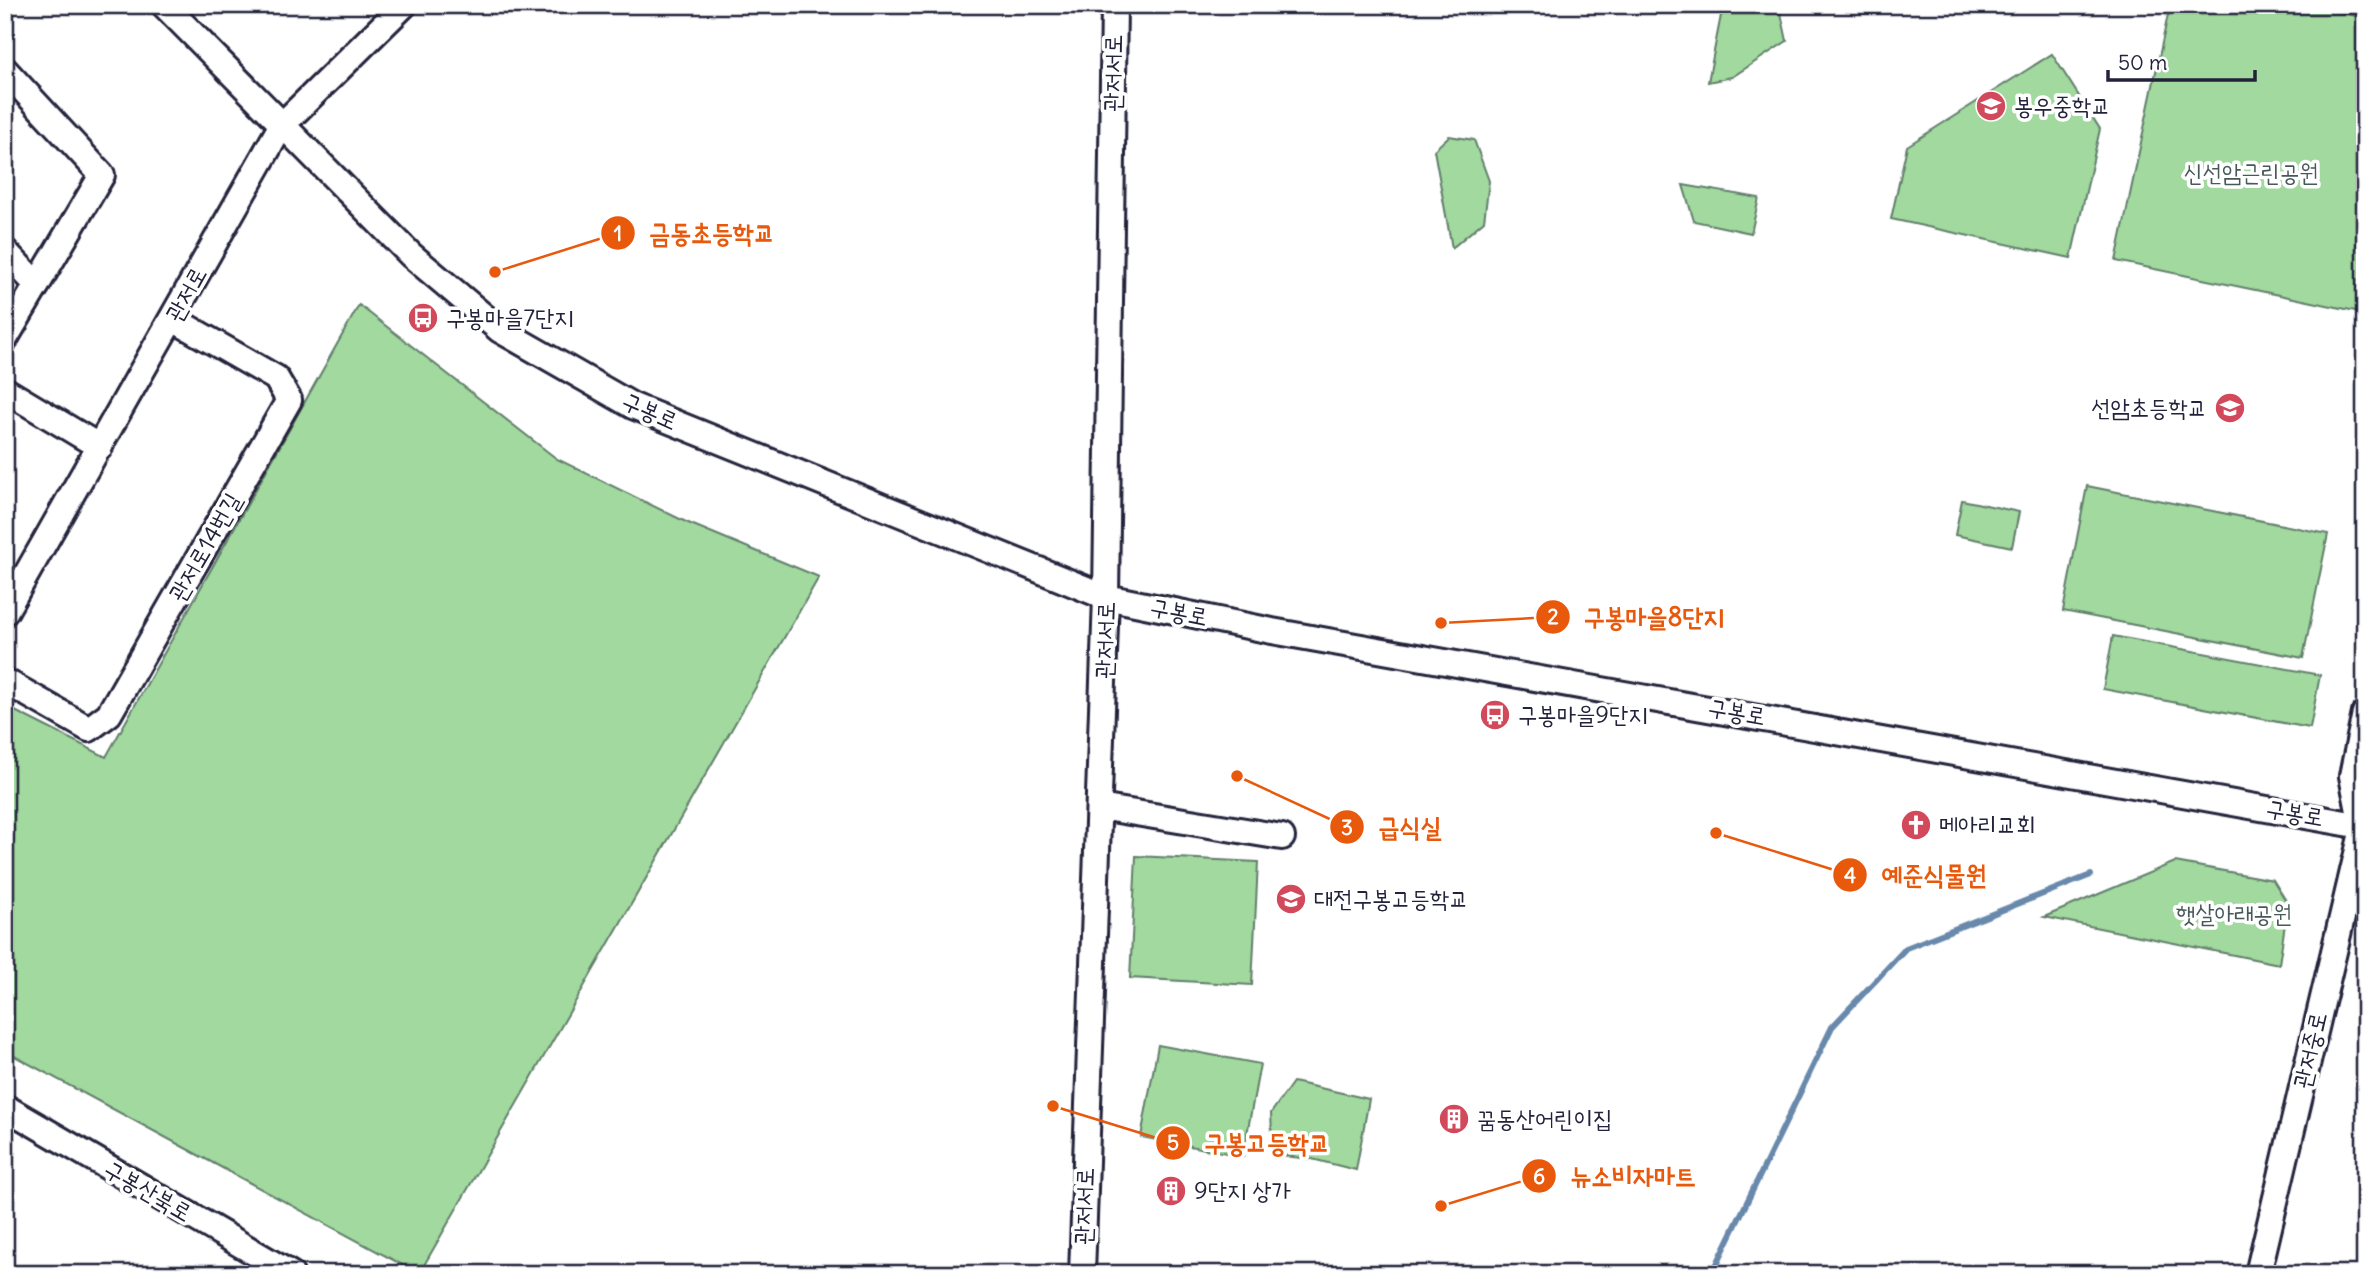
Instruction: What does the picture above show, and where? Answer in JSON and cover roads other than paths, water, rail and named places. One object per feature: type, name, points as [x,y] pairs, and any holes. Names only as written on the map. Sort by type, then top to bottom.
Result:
[{"type":"street","name":"구봉로","points":[[164,5],[411,255],[500,330],[633,406],[1106,597],[1272,631],[2364,824]]},
{"type":"street","name":"관저로","points":[[5,612],[281,126],[404,5]]},
{"type":"street","name":"관저서로","points":[[1082,1274],[1106,597],[1114,5]]},
{"type":"street","points":[[5,70],[102,175],[5,339]]},
{"type":"street","points":[[5,251],[37,285]]},
{"type":"street","name":"관저로14번길","points":[[5,681],[89,729],[109,714],[289,400],[276,378],[173,319]]},
{"type":"street","points":[[5,390],[100,447]]},
{"type":"street","name":"관저중로","points":[[2258,1274],[2364,824],[2352,776],[2365,713]]},
{"type":"street","points":[[1099,807],[1282,837]]},
{"type":"street","name":"구봉산북로","points":[[5,1107],[291,1274]]},
{"type":"waterway","points":[[1712,1274],[1832,1027],[1906,948],[2091,875]]},
{"type":"place","name":"봉우중학교","points":[[1991,106]]},
{"type":"place","name":"금동초등학교","points":[[495,272]]},
{"type":"place","name":"구봉마을7단지","points":[[423,318]]},
{"type":"place","name":"선암초등학교","points":[[2230,408]]},
{"type":"place","name":"구봉마을8단지","points":[[1441,623]]},
{"type":"place","name":"구봉마을9단지","points":[[1495,715]]},
{"type":"place","name":"급식실","points":[[1237,776]]},
{"type":"place","name":"메아리교회","points":[[1916,825]]},
{"type":"place","name":"예준식물원","points":[[1716,833]]},
{"type":"place","name":"대전구봉고등학교","points":[[1291,899]]},
{"type":"place","name":"구봉고등학교","points":[[1053,1106]]},
{"type":"place","name":"꿈동산어린이집","points":[[1454,1119]]},
{"type":"place","name":"9단지 상가","points":[[1171,1191]]},
{"type":"place","name":"뉴소비자마트","points":[[1441,1206]]},
{"type":"park label","name":"신선암근린공원","points":[[2251,173]]},
{"type":"park label","name":"햇살아래공원","points":[[2234,914]]}]
